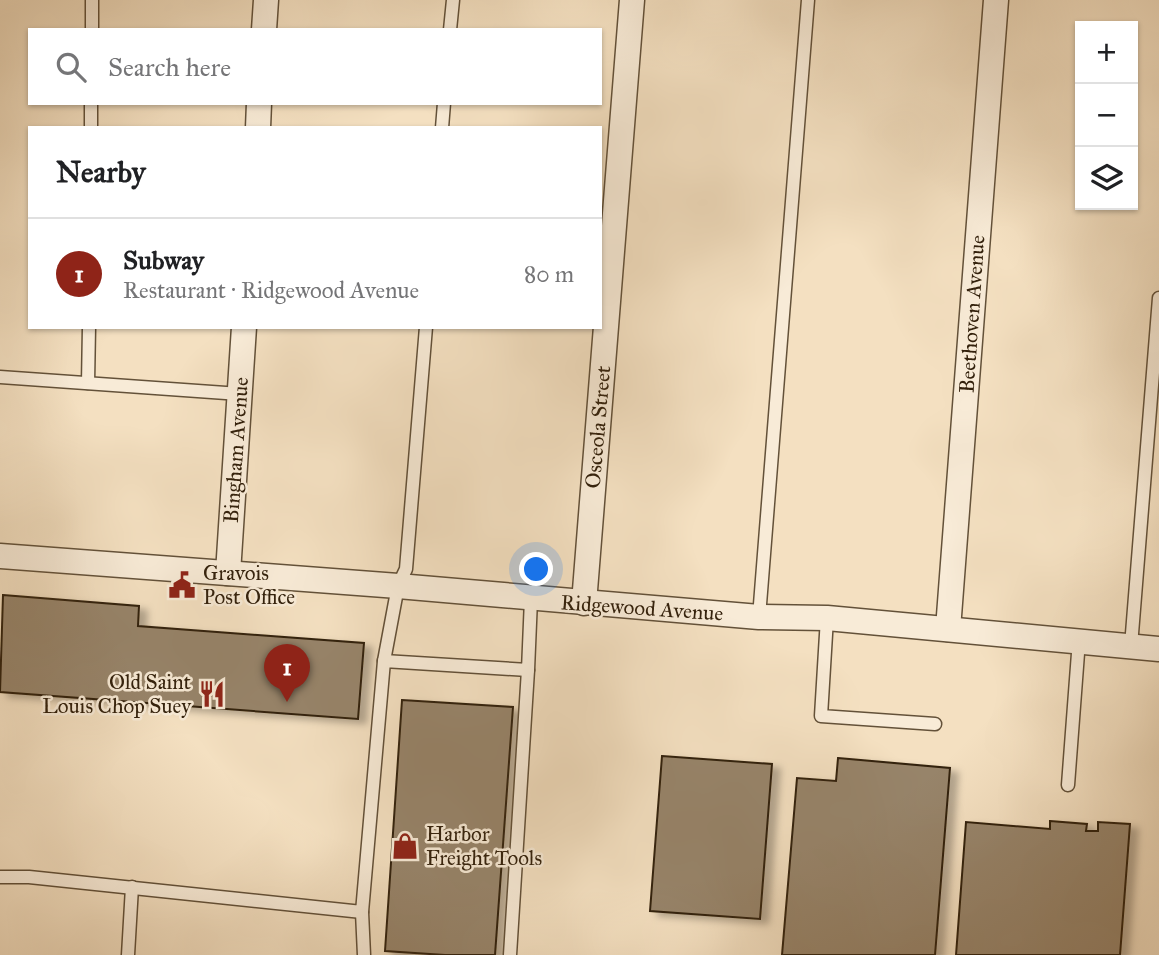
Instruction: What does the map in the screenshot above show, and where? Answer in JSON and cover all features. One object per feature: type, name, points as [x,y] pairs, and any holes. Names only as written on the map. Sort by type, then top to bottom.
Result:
[{"type":"street","points":[[264,28],[266,0]]},
{"type":"street","name":"Osceola Street","points":[[584,603],[632,0]]},
{"type":"street","name":"Beethoven Avenue","points":[[948,629],[996,0]]},
{"type":"street","points":[[258,126],[259,105]]},
{"type":"street","name":"Bingham Avenue","points":[[228,573],[244,329]]},
{"type":"street","name":"Ridgewood Avenue","points":[[0,556],[759,617],[827,618],[1159,649]]},
{"type":"lane","points":[[92,0],[92,28]]},
{"type":"lane","points":[[450,28],[453,0]]},
{"type":"lane","points":[[759,617],[808,0]]},
{"type":"lane","points":[[91,105],[91,126]]},
{"type":"lane","points":[[442,126],[444,105]]},
{"type":"lane","points":[[1131,646],[1159,298]]},
{"type":"lane","points":[[88,383],[89,329]]},
{"type":"lane","points":[[364,955],[362,912],[384,661],[398,586],[406,569],[426,329]]},
{"type":"lane","points":[[0,377],[240,394]]},
{"type":"lane","points":[[510,955],[531,599]]},
{"type":"lane","points":[[827,618],[821,716],[934,724]]},
{"type":"lane","points":[[1068,785],[1079,640]]},
{"type":"lane","points":[[384,661],[528,670]]},
{"type":"lane","points":[[0,877],[29,877],[362,912]]},
{"type":"lane","points":[[128,955],[132,887]]},
{"type":"building","points":[[3,595],[139,606],[138,626],[364,643],[358,719],[0,692]]},
{"type":"building","points":[[402,700],[513,707],[495,955],[385,951]]},
{"type":"building","points":[[662,756],[772,764],[760,919],[650,911]]},
{"type":"building","points":[[838,758],[950,768],[935,955],[782,955],[797,778],[836,781]]},
{"type":"building","points":[[1050,821],[1087,824],[1086,831],[1098,831],[1098,822],[1130,824],[1120,955],[956,955],[966,822],[1050,829]]},
{"type":"place","name":"Gravois Post Office","points":[[182,585]]},
{"type":"place","name":"Old Saint Louis Chop Suey","points":[[212,694]]},
{"type":"place","name":"Subway","points":[[287,702]]},
{"type":"place","name":"Harbor Freight Tools","points":[[405,846]]}]
